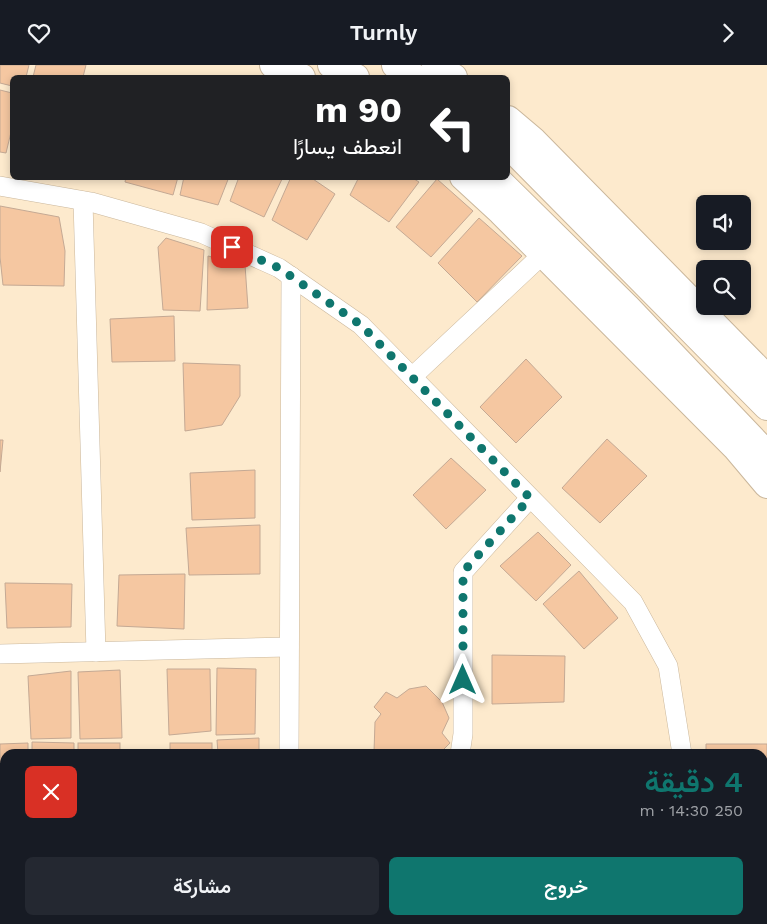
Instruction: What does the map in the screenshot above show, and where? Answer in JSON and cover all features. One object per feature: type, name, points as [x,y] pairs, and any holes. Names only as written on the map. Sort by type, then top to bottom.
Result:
[{"type":"main road","points":[[273,65],[297,75]]},
{"type":"main road","points":[[331,65],[352,75]]},
{"type":"main road","points":[[396,65],[413,75]]},
{"type":"main road","points":[[435,65],[451,75]]},
{"type":"main road","points":[[510,121],[541,148],[767,378]]},
{"type":"main road","points":[[510,147],[767,407]]},
{"type":"main road","points":[[466,180],[735,447],[767,485]]},
{"type":"main road","points":[[498,180],[627,307],[767,454]]},
{"type":"street","points":[[0,186],[83,201],[201,233],[279,268],[361,325],[633,602],[668,666],[681,749]]},
{"type":"street","points":[[83,201],[96,652]]},
{"type":"street","points":[[412,377],[542,255]]},
{"type":"street","points":[[289,749],[291,276]]},
{"type":"street","points":[[461,749],[463,734],[463,572],[530,498]]},
{"type":"street","points":[[0,654],[289,647]]},
{"type":"building","points":[[0,65],[29,65],[26,75],[10,75],[10,86],[0,83]]},
{"type":"building","points":[[36,65],[86,65],[84,75],[34,75]]},
{"type":"building","points":[[0,90],[10,92],[10,136],[6,153],[0,152]]},
{"type":"building","points":[[125,180],[177,180],[173,195],[125,182]]},
{"type":"building","points":[[183,180],[228,180],[218,205],[180,195]]},
{"type":"building","points":[[238,180],[282,180],[264,217],[230,201]]},
{"type":"building","points":[[290,180],[314,180],[335,194],[307,240],[272,220]]},
{"type":"building","points":[[358,180],[416,180],[419,182],[389,222],[350,195]]},
{"type":"building","points":[[436,180],[473,211],[431,257],[396,227]]},
{"type":"building","points":[[0,206],[59,217],[65,251],[64,286],[3,285],[0,257]]},
{"type":"building","points":[[479,218],[522,256],[477,302],[438,263]]},
{"type":"building","points":[[166,238],[204,250],[200,311],[163,310],[158,247]]},
{"type":"building","points":[[208,256],[245,265],[248,308],[207,310]]},
{"type":"building","points":[[174,316],[175,361],[112,362],[110,319]]},
{"type":"building","points":[[526,359],[562,397],[516,443],[480,407]]},
{"type":"building","points":[[183,363],[240,365],[240,396],[222,425],[185,431]]},
{"type":"building","points":[[607,439],[647,476],[600,523],[562,488]]},
{"type":"building","points":[[0,440],[3,440],[0,472]]},
{"type":"building","points":[[451,458],[486,490],[446,529],[413,495]]},
{"type":"building","points":[[255,470],[255,518],[192,520],[190,473]]},
{"type":"building","points":[[260,525],[260,574],[189,575],[186,528]]},
{"type":"building","points":[[538,532],[571,565],[536,601],[500,566]]},
{"type":"building","points":[[579,571],[618,618],[584,649],[543,604]]},
{"type":"building","points":[[185,574],[184,629],[117,626],[119,575]]},
{"type":"building","points":[[5,583],[72,584],[71,627],[7,628]]},
{"type":"building","points":[[492,655],[565,656],[564,702],[492,704]]},
{"type":"building","points":[[217,668],[256,669],[255,734],[216,735]]},
{"type":"building","points":[[167,669],[210,669],[211,731],[169,735]]},
{"type":"building","points":[[120,670],[122,738],[80,739],[78,672]]},
{"type":"building","points":[[71,671],[71,738],[31,739],[28,676]]},
{"type":"building","points":[[426,686],[442,702],[449,718],[442,733],[450,743],[444,749],[374,749],[375,722],[381,714],[374,707],[386,692],[397,698],[409,689]]},
{"type":"building","points":[[259,738],[259,749],[218,749],[217,740]]},
{"type":"building","points":[[32,742],[74,743],[74,749],[32,749]]},
{"type":"building","points":[[28,743],[28,749],[0,749],[0,744]]},
{"type":"building","points":[[78,743],[120,743],[120,749],[78,749]]},
{"type":"building","points":[[170,743],[212,743],[212,749],[170,749]]},
{"type":"building","points":[[706,744],[767,744],[767,749],[706,749]]},
{"type":"route","points":[[232,247],[279,268],[361,325],[530,498],[463,572],[463,680]]}]
